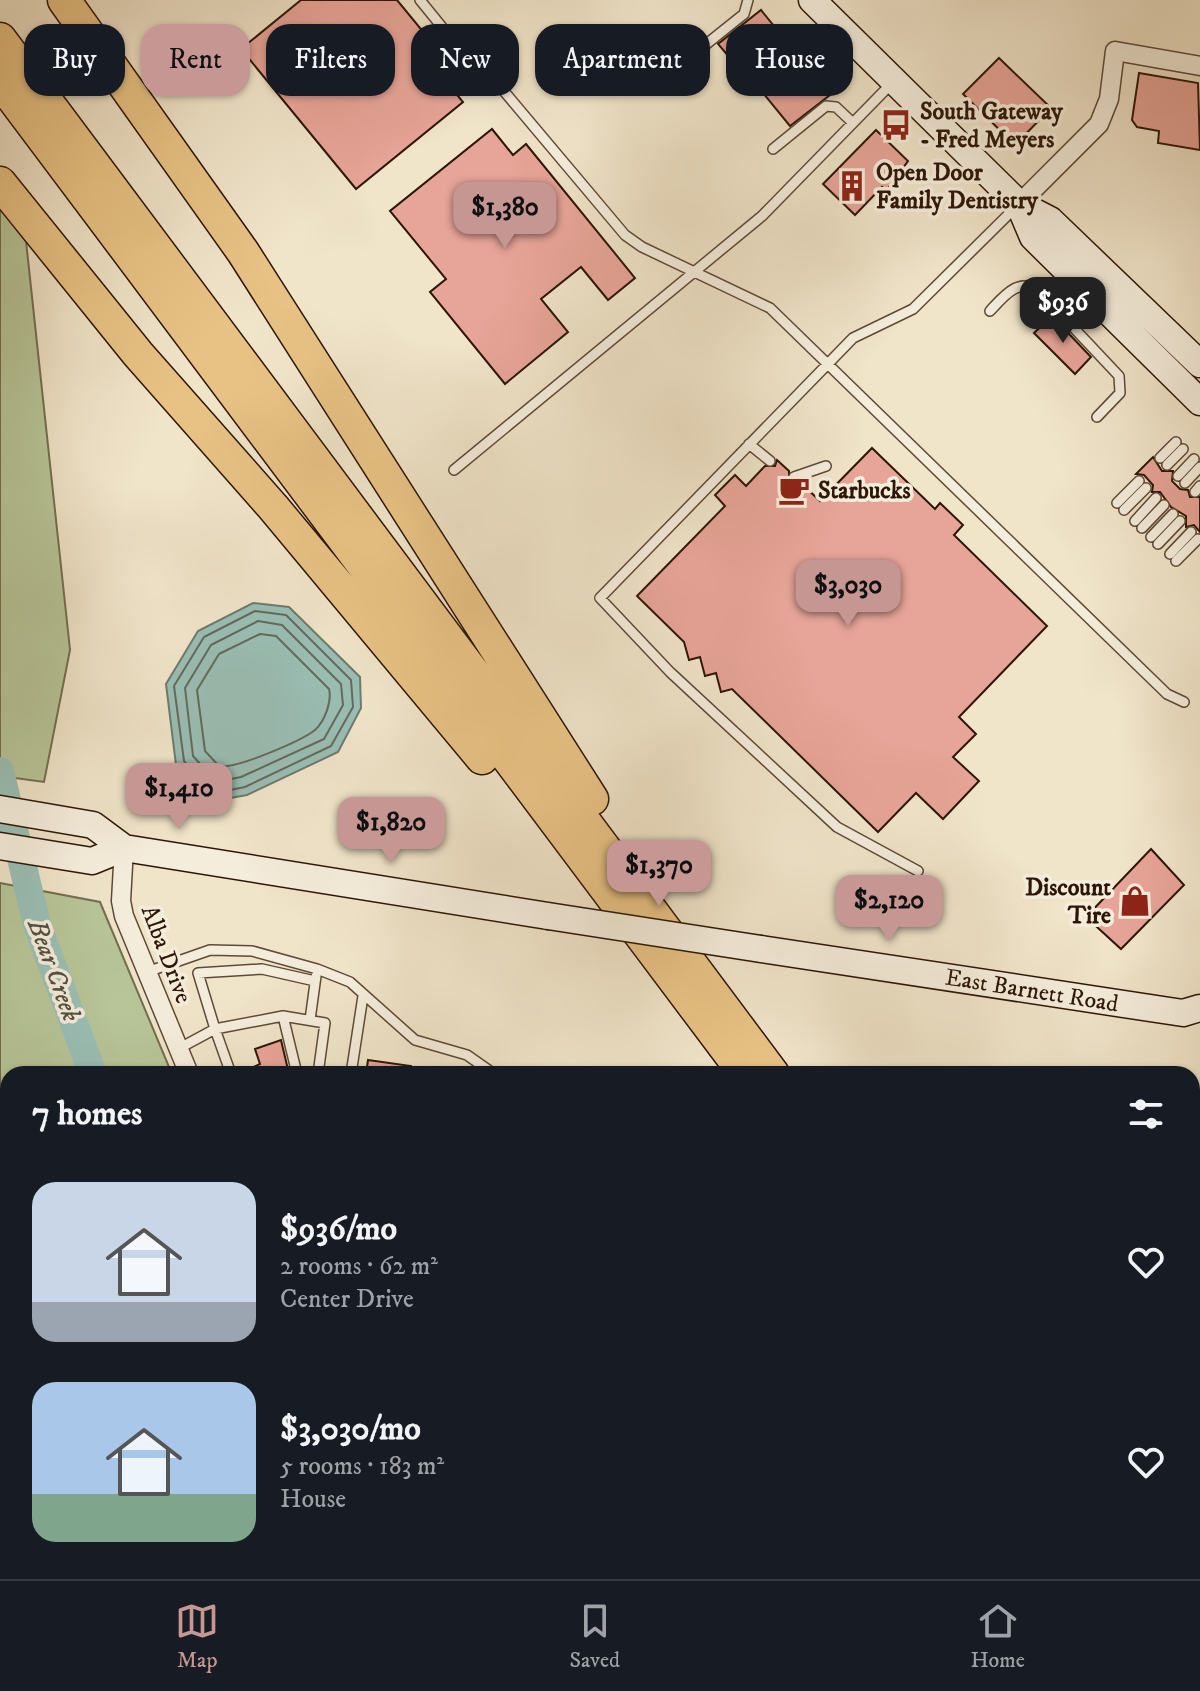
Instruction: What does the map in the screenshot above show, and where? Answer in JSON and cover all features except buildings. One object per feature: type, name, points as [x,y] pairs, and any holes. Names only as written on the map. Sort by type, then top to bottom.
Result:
[{"type":"highway","points":[[64,0],[243,252],[645,881],[701,975]]},
{"type":"highway","points":[[0,39],[767,1066]]},
{"type":"highway","points":[[0,81],[739,1066]]},
{"type":"highway","points":[[0,183],[138,354],[273,507],[547,837],[665,969]]},
{"type":"main road","points":[[812,0],[1019,204],[1050,220],[1200,364]]},
{"type":"main road","points":[[1019,204],[1033,237],[1200,402]]},
{"type":"main road","points":[[0,809],[93,825],[124,848]]},
{"type":"main road","points":[[0,846],[92,861],[124,848]]},
{"type":"main road","name":"East Barnett Road","points":[[124,848],[1194,1016]]},
{"type":"street","points":[[1019,204],[1099,124],[1109,99],[1115,51],[1200,66]]},
{"type":"street","name":"Alba Drive","points":[[124,848],[121,901],[185,1066]]},
{"type":"lane","points":[[420,0],[455,43],[487,71],[625,235],[770,308],[1167,694],[1184,702]]},
{"type":"lane","points":[[710,41],[744,14],[748,0]]},
{"type":"lane","points":[[454,470],[762,216],[893,82]]},
{"type":"lane","points":[[773,149],[826,106],[836,107],[853,123]]},
{"type":"lane","points":[[918,871],[837,827],[670,672],[600,598],[828,363],[859,334],[913,309],[1019,204]]},
{"type":"lane","points":[[990,311],[1018,286],[1029,286],[1039,291],[1119,376],[1120,393],[1097,417]]},
{"type":"lane","points":[[749,444],[770,461]]},
{"type":"lane","points":[[1164,462],[1180,446]]},
{"type":"lane","points":[[1181,479],[1197,463]]},
{"type":"lane","points":[[794,477],[826,466]]},
{"type":"lane","points":[[1120,507],[1142,484]]},
{"type":"lane","points":[[1138,524],[1160,501]]},
{"type":"lane","points":[[1155,540],[1177,518]]},
{"type":"lane","points":[[1173,558],[1195,535]]},
{"type":"lane","points":[[147,972],[210,950],[252,951],[317,969],[350,982],[415,1040],[467,1055],[483,1066]]},
{"type":"lane","points":[[228,1066],[198,973],[262,969],[315,981]]},
{"type":"lane","points":[[310,1020],[317,969]]},
{"type":"lane","points":[[352,1066],[363,996]]},
{"type":"lane","points":[[178,1049],[215,1029],[283,1016],[325,1023],[319,1066]]},
{"type":"lane","points":[[283,1016],[295,1066]]},
{"type":"green space","points":[[0,207],[26,241],[70,650],[44,782],[0,776]]},
{"type":"green space","points":[[0,883],[100,902],[169,1066],[0,1066]]},
{"type":"water","points":[[253,603],[289,607],[360,677],[361,708],[338,752],[247,795],[225,799],[202,793],[176,765],[166,684],[198,631]]},
{"type":"waterway","name":"Bear Creek","points":[[0,771],[37,925],[90,1066]]},
{"type":"place","name":"South Gateway - Fred Meyers","points":[[896,125]]},
{"type":"place","name":"Open Door Family Dentistry","points":[[852,186]]},
{"type":"place","name":"Starbucks","points":[[794,490]]},
{"type":"place","name":"Discount Tire","points":[[1135,901]]}]
